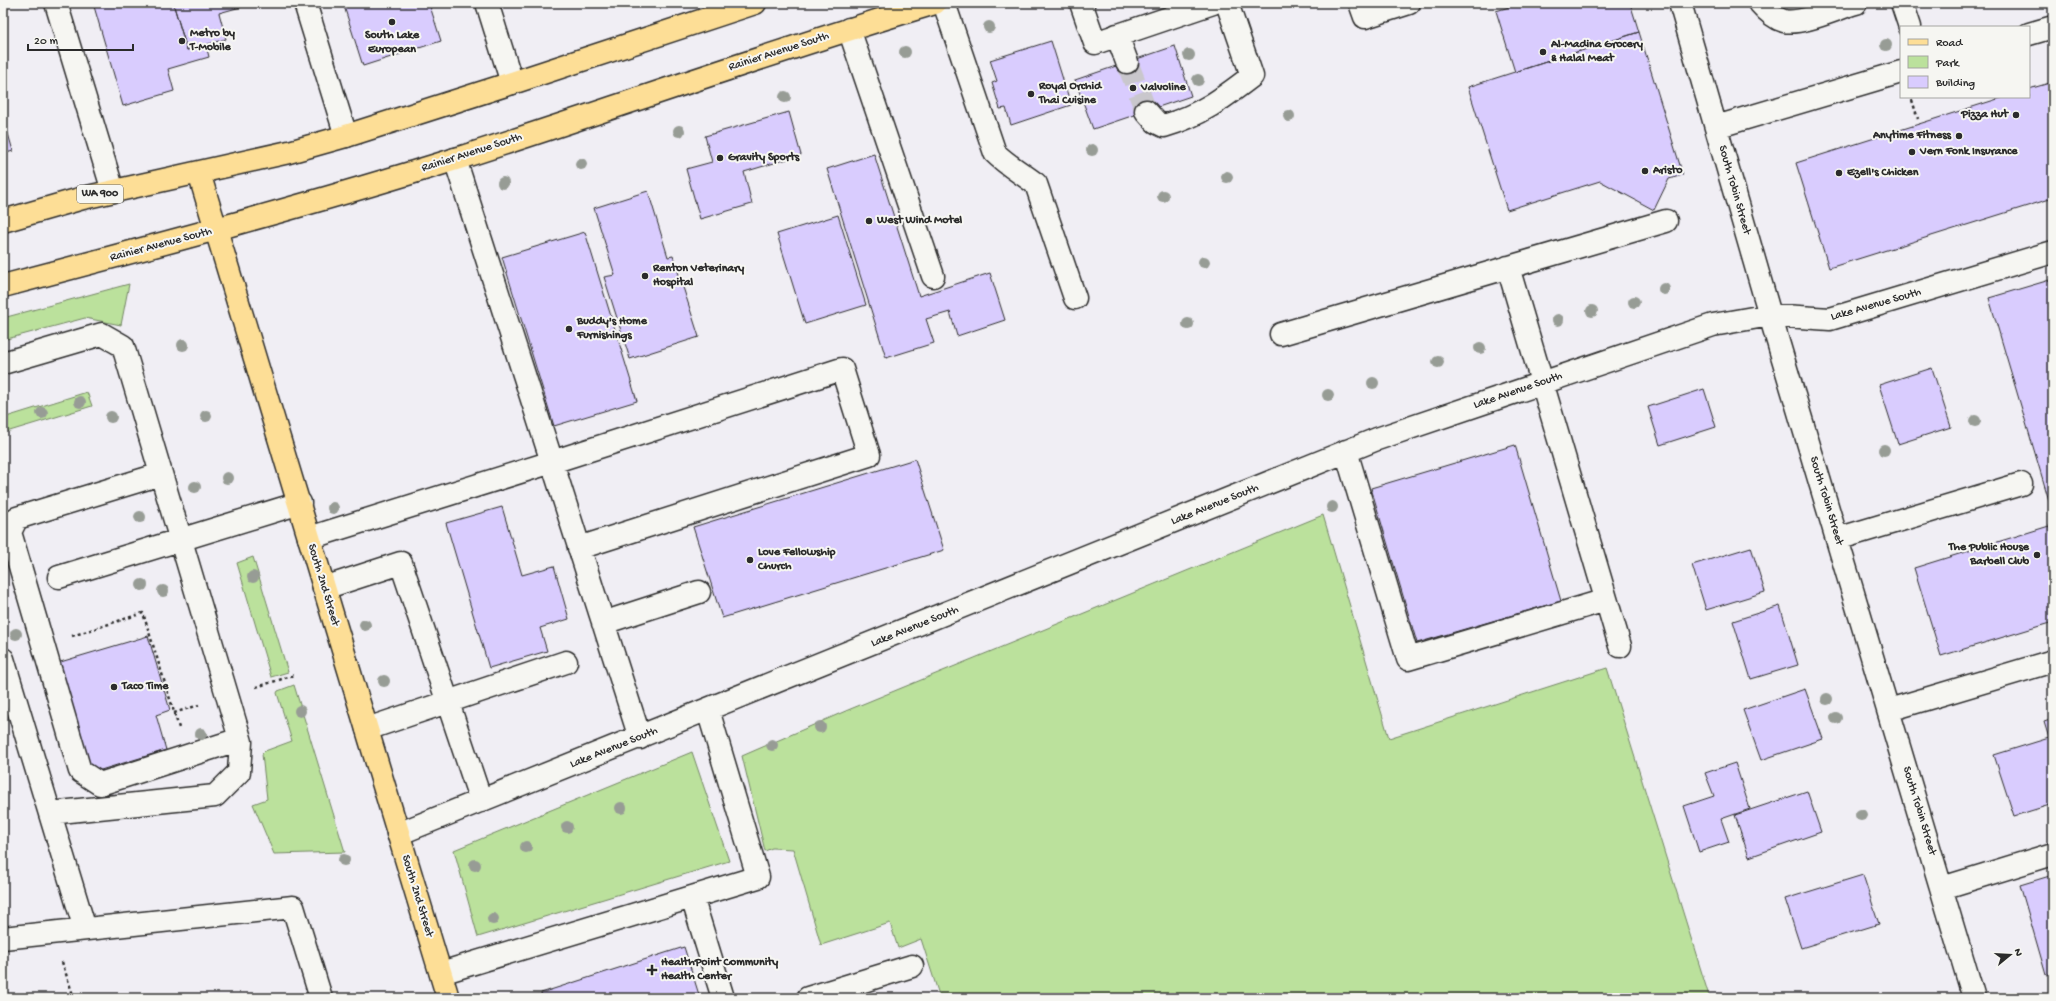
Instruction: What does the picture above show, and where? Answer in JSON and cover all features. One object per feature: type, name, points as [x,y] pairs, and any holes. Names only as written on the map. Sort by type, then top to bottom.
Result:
[{"type":"main road","points":[[199,173],[289,152],[346,136],[755,3]]},
{"type":"main road","name":"Rainier Avenue South","points":[[3,286],[217,230],[454,160],[849,29],[935,3]]},
{"type":"main road","name":"WA 900","points":[[3,221],[83,198],[199,173]]},
{"type":"main road","name":"South 2nd Street","points":[[199,173],[300,503],[309,538],[448,998]]},
{"type":"street","points":[[56,3],[113,192]]},
{"type":"street","points":[[305,3],[346,136]]},
{"type":"street","points":[[487,3],[512,83]]},
{"type":"street","points":[[944,3],[995,153],[1009,167],[1023,174],[1036,184],[1075,298]]},
{"type":"street","points":[[1081,3],[1095,43],[1213,3]]},
{"type":"street","points":[[1146,111],[1156,122],[1164,126],[1188,119],[1219,102],[1252,76],[1226,3]]},
{"type":"street","points":[[1362,10],[1409,3]]},
{"type":"street","name":"South Tobin Street","points":[[1680,3],[1770,315],[1974,998]]},
{"type":"street","points":[[1760,3],[1769,13],[1785,21],[1801,20],[1856,3]]},
{"type":"street","points":[[1902,3],[1910,26]]},
{"type":"street","points":[[2030,34],[2053,27]]},
{"type":"street","points":[[849,29],[933,276]]},
{"type":"street","points":[[1117,35],[1127,62]]},
{"type":"street","points":[[1716,127],[1900,72]]},
{"type":"street","points":[[454,160],[640,738]]},
{"type":"street","points":[[1281,334],[1666,221]]},
{"type":"street","name":"Lake Avenue South","points":[[398,834],[640,738],[1377,439],[1713,325],[1770,315],[1830,319],[2053,252]]},
{"type":"street","points":[[1508,267],[1620,646]]},
{"type":"street","points":[[3,363],[102,334],[123,346],[240,739],[238,772],[215,796],[50,813]]},
{"type":"street","points":[[309,538],[842,369],[869,455],[580,548]]},
{"type":"street","points":[[1346,451],[1408,658],[1606,600]]},
{"type":"street","points":[[161,474],[17,518],[10,532],[80,771],[100,784],[240,739]]},
{"type":"street","points":[[1837,539],[2021,484]]},
{"type":"street","points":[[59,577],[300,503]]},
{"type":"street","points":[[324,588],[401,562],[481,801]]},
{"type":"street","points":[[603,623],[699,592]]},
{"type":"street","points":[[3,659],[85,929]]},
{"type":"street","points":[[1888,710],[2053,661]]},
{"type":"street","points":[[367,729],[566,662]]},
{"type":"street","points":[[441,973],[758,877],[708,710]]},
{"type":"street","points":[[1942,888],[2053,854]]},
{"type":"street","points":[[692,897],[723,998]]},
{"type":"street","points":[[3,938],[293,907],[321,998]]},
{"type":"street","points":[[808,998],[912,966]]},
{"type":"path","points":[[1911,98],[1918,119]]},
{"type":"path","points":[[66,638],[143,613],[174,713]]},
{"type":"green space","points":[[129,284],[121,325],[85,318],[3,340],[3,318]]},
{"type":"green space","points":[[87,392],[92,406],[3,433],[3,418]]},
{"type":"green space","points":[[1323,515],[1389,738],[1607,668],[1709,996],[1705,998],[940,998],[921,939],[898,948],[890,923],[821,945],[793,849],[772,848],[765,851],[742,756],[848,710]]},
{"type":"green space","points":[[253,557],[288,672],[271,677],[237,563]]},
{"type":"green space","points":[[294,685],[345,852],[274,854],[253,804],[267,799],[262,754],[265,751],[292,741],[277,693],[278,691]]},
{"type":"green space","points":[[692,752],[729,861],[478,937],[454,850]]},
{"type":"building","points":[[93,3],[173,3],[187,50],[206,45],[209,57],[168,69],[174,91],[123,106]]},
{"type":"building","points":[[173,3],[255,3],[219,13],[226,39],[187,50]]},
{"type":"building","name":"South Lake European","points":[[343,3],[429,3],[441,41],[363,66]]},
{"type":"building","name":"Al-Madina Grocery & Halal Meat","points":[[1522,3],[1630,3],[1639,32],[1515,72],[1496,11]]},
{"type":"building","points":[[1639,32],[1683,175],[1669,179],[1654,210],[1600,181],[1507,210],[1468,87]]},
{"type":"building","name":"Royal Orchid Thai Cuisine","points":[[1051,41],[1071,105],[1011,125],[1006,108],[1000,109],[992,83],[997,81],[990,60]]},
{"type":"building","name":"Valvoline","points":[[1175,46],[1191,96],[1093,129],[1075,80]]},
{"type":"building","points":[[2053,82],[2053,198],[1829,268],[1796,163],[2001,98],[2030,98],[2030,89]]},
{"type":"building","points":[[789,112],[801,155],[744,172],[752,204],[700,219],[686,169],[712,162],[705,136]]},
{"type":"building","points":[[3,116],[13,151],[3,154]]},
{"type":"building","name":"West Wind Motel","points":[[874,154],[919,296],[990,273],[1005,320],[957,336],[950,312],[926,319],[934,343],[886,358],[827,169]]},
{"type":"building","name":"Renton Veterinary Hospital","points":[[648,191],[668,257],[673,256],[699,337],[630,359],[604,277],[615,275],[594,208]]},
{"type":"building","points":[[838,215],[866,305],[805,324],[777,234]]},
{"type":"building","name":"Buddy's Home Furnishings","points":[[585,232],[637,401],[554,426],[502,257]]},
{"type":"building","points":[[2053,279],[2053,514],[1989,298]]},
{"type":"building","points":[[1932,368],[1951,427],[1898,444],[1879,385]]},
{"type":"building","points":[[1704,389],[1716,427],[1660,445],[1648,407]]},
{"type":"building","points":[[1515,445],[1561,601],[1417,643],[1371,488]]},
{"type":"building","points":[[915,459],[944,550],[722,618],[693,527]]},
{"type":"building","points":[[502,507],[522,575],[554,566],[569,619],[540,628],[547,651],[489,668],[446,523]]},
{"type":"building","points":[[2049,526],[2053,540],[2053,622],[1941,656],[1914,568]]},
{"type":"building","points":[[1751,547],[1765,592],[1706,610],[1692,565]]},
{"type":"building","points":[[1780,606],[1798,665],[1751,679],[1733,621]]},
{"type":"building","name":"Taco Time","points":[[148,636],[170,710],[156,715],[166,750],[91,773],[57,663]]},
{"type":"building","points":[[1805,689],[1823,739],[1761,760],[1743,710]]},
{"type":"building","points":[[2053,719],[2053,804],[2014,816],[1994,755],[2049,738],[2044,722]]},
{"type":"building","points":[[1735,763],[1750,809],[1721,819],[1729,842],[1699,852],[1684,806],[1714,796],[1705,773]]},
{"type":"building","points":[[1807,791],[1821,832],[1749,857],[1735,815]]},
{"type":"building","points":[[1863,875],[1879,924],[1801,948],[1785,899]]},
{"type":"building","points":[[2053,875],[2053,973],[2046,975],[2020,885]]},
{"type":"building","name":"HealthPoint Community Health Center","points":[[684,947],[700,998],[542,998],[541,993]]},
{"type":"tunnel","points":[[1127,62],[1146,111]]},
{"type":"place","name":"South Lake European","points":[[392,22]]},
{"type":"place","name":"Metro by T-Mobile","points":[[182,41]]},
{"type":"place","name":"Al-Madina Grocery & Halal Meat","points":[[1543,52]]},
{"type":"place","name":"Valvoline","points":[[1133,88]]},
{"type":"place","name":"Royal Orchid Thai Cuisine","points":[[1031,94]]},
{"type":"place","name":"Pizza Hut","points":[[2016,115]]},
{"type":"place","name":"Anytime Fitness","points":[[1959,136]]},
{"type":"place","name":"Vern Fonk Insurance","points":[[1912,152]]},
{"type":"place","name":"Gravity Sports","points":[[720,158]]},
{"type":"place","name":"Aristo","points":[[1645,171]]},
{"type":"place","name":"Ezell's Chicken","points":[[1839,173]]},
{"type":"place","name":"West Wind Motel","points":[[869,221]]},
{"type":"place","name":"Renton Veterinary Hospital","points":[[645,276]]},
{"type":"place","name":"Buddy's Home Furnishings","points":[[569,329]]},
{"type":"place","name":"The Public House Barbell Club","points":[[2037,555]]},
{"type":"place","name":"Love Fellowship Church","points":[[750,560]]},
{"type":"place","name":"Taco Time","points":[[114,687]]},
{"type":"place","name":"HealthPoint Community Health Center","points":[[652,970]]}]
